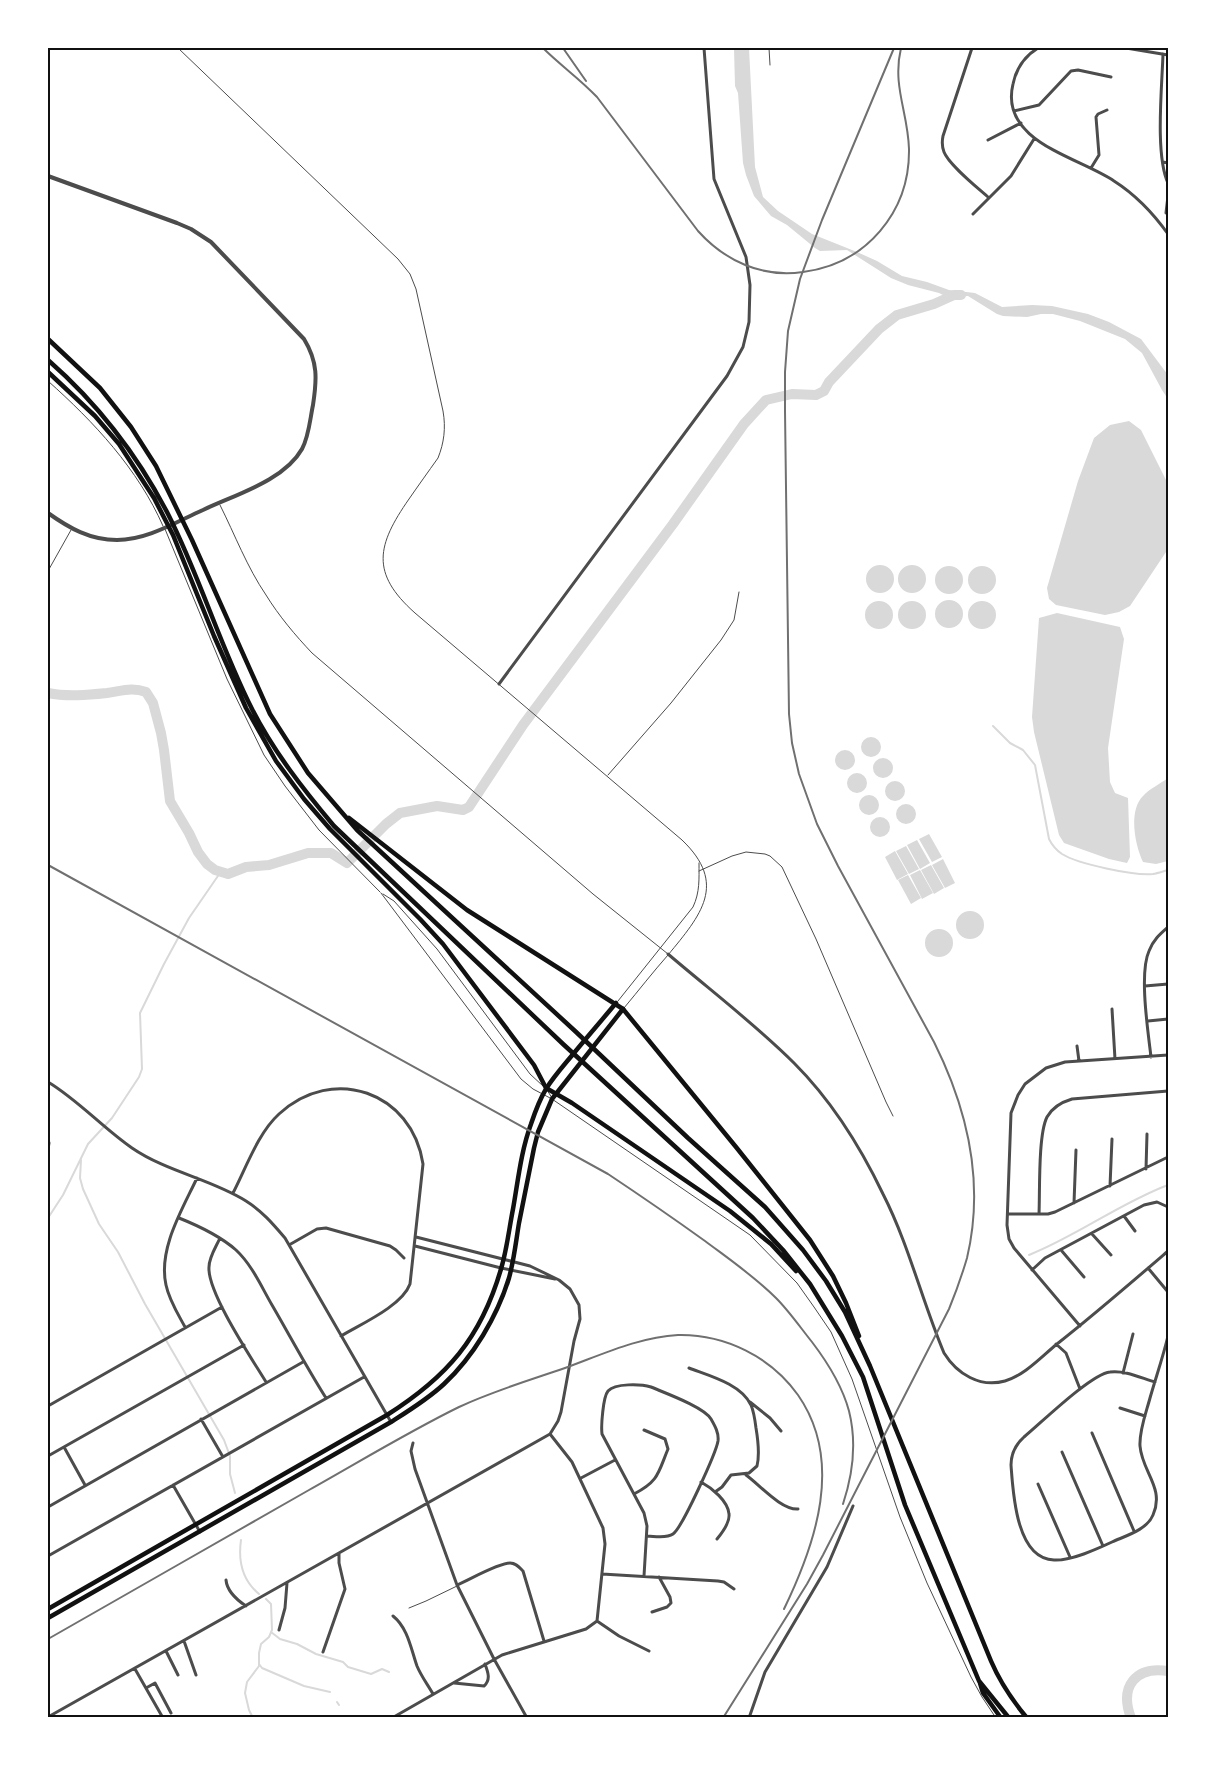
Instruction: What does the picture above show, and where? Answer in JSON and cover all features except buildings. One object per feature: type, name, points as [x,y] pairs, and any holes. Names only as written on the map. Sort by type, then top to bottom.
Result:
[{"type":"main road","points":[[48,339],[100,388],[147,451],[167,487],[270,714],[308,774],[344,814],[443,911],[576,1031],[601,1057],[765,1207],[791,1235],[835,1295],[870,1366]]},
{"type":"main road","points":[[48,360],[108,422],[149,481],[169,516],[234,671],[258,720],[287,768],[332,827]]},
{"type":"main road","points":[[48,372],[95,416],[119,444],[140,474],[173,535],[226,663],[264,740],[304,799],[563,1044],[753,1218],[783,1250],[812,1288],[842,1336],[862,1378],[905,1505],[983,1693],[1001,1718]]},
{"type":"main road","points":[[359,829],[381,843],[467,910],[623,1009],[810,1240],[833,1276],[843,1296],[991,1661],[1005,1690],[1027,1718]]},
{"type":"main road","points":[[359,853],[443,944],[534,1065],[546,1088],[554,1097],[572,1103],[730,1211],[771,1244],[812,1288]]},
{"type":"main road","points":[[48,1609],[387,1415],[443,1374],[461,1352],[487,1309],[503,1260],[523,1150],[531,1124],[546,1088],[616,1004]]},
{"type":"main road","points":[[48,1618],[391,1422],[429,1396],[460,1367],[489,1324],[503,1295],[513,1261],[538,1132],[554,1097],[623,1009]]},
{"type":"main road","points":[[979,1681],[1009,1718]]},
{"type":"street","points":[[499,684],[727,376],[743,347],[750,322],[749,272],[746,257],[714,178],[704,48]]},
{"type":"street","points":[[972,48],[943,136],[943,146],[946,156],[989,198]]},
{"type":"street","points":[[1038,48],[1022,62],[1014,79],[1011,97],[1014,111],[1021,123],[1034,139],[1114,180],[1130,192],[1153,213],[1168,234]]},
{"type":"street","points":[[1126,48],[1168,55]]},
{"type":"street","points":[[1163,54],[1161,109],[1163,162],[1168,184]]},
{"type":"street","points":[[1014,111],[1039,105],[1071,71],[1078,70],[1111,77]]},
{"type":"street","points":[[1091,168],[1099,155],[1096,117],[1107,110]]},
{"type":"street","points":[[988,140],[1021,123]]},
{"type":"street","points":[[973,214],[1011,176],[1034,139]]},
{"type":"street","points":[[1163,162],[1168,163]]},
{"type":"street","points":[[48,176],[177,222],[202,235],[298,331],[310,348],[316,368],[316,384],[306,436],[301,449],[277,475],[158,530],[138,537],[119,540],[98,538],[72,529],[48,513]]},
{"type":"street","points":[[1166,213],[1168,196]]},
{"type":"street","points":[[1150,1057],[1145,963],[1149,949],[1156,938],[1168,927]]},
{"type":"street","points":[[668,954],[774,1044],[796,1065],[832,1110],[868,1164],[884,1194],[894,1216],[940,1341],[953,1365],[969,1378],[985,1383],[1004,1381],[1020,1374],[1168,1251]]},
{"type":"street","points":[[1145,986],[1168,984]]},
{"type":"street","points":[[1112,1010],[1115,1059]]},
{"type":"street","points":[[1148,1020],[1168,1019]]},
{"type":"street","points":[[1077,1046],[1080,1061]]},
{"type":"street","points":[[1080,1326],[1032,1270],[1009,1239],[1011,1113],[1018,1095],[1031,1079],[1046,1068],[1065,1062],[1168,1055]]},
{"type":"street","points":[[48,1082],[101,1124],[146,1156],[233,1193],[248,1202],[268,1219],[289,1245],[391,1422]]},
{"type":"street","points":[[233,1193],[270,1123],[287,1107],[300,1098],[316,1091],[342,1088],[362,1091],[379,1099],[395,1110],[408,1124],[416,1137],[423,1164],[410,1284],[404,1295],[388,1308],[341,1336]]},
{"type":"street","points":[[1039,1214],[1043,1130],[1052,1111],[1062,1103],[1072,1099],[1168,1091]]},
{"type":"street","points":[[1146,1169],[1147,1134]]},
{"type":"street","points":[[1110,1186],[1112,1138]]},
{"type":"street","points":[[48,1140],[48,1149]]},
{"type":"street","points":[[1074,1203],[1076,1150]]},
{"type":"street","points":[[1008,1214],[1055,1212],[1168,1157]]},
{"type":"street","points":[[185,1327],[168,1294],[165,1277],[168,1248],[197,1178]]},
{"type":"street","points":[[1032,1270],[1046,1258],[1151,1203],[1157,1202],[1168,1207]]},
{"type":"street","points":[[1124,1216],[1135,1230]]},
{"type":"street","points":[[179,1218],[220,1238],[236,1250],[247,1263],[303,1362],[326,1398]]},
{"type":"street","points":[[289,1245],[317,1229],[326,1228],[390,1246],[404,1258]]},
{"type":"street","points":[[1092,1234],[1111,1255]]},
{"type":"street","points":[[48,1717],[550,1434],[561,1412],[580,1319],[579,1305],[574,1294],[559,1280],[536,1268],[416,1237]]},
{"type":"street","points":[[220,1238],[208,1269],[210,1283],[266,1382]]},
{"type":"street","points":[[414,1246],[501,1268],[559,1280]]},
{"type":"street","points":[[1061,1250],[1084,1277]]},
{"type":"street","points":[[1148,1268],[1168,1292]]},
{"type":"street","points":[[48,1406],[222,1307]]},
{"type":"street","points":[[1124,1373],[1132,1334]]},
{"type":"street","points":[[1155,1382],[1124,1373],[1104,1373],[1080,1389],[1015,1446],[1011,1458],[1015,1512],[1028,1544],[1033,1551],[1044,1558],[1054,1560],[1070,1558],[1103,1546],[1142,1528],[1151,1519],[1157,1503],[1156,1490],[1140,1445],[1145,1416],[1155,1382],[1168,1336]]},
{"type":"street","points":[[1056,1344],[1066,1353],[1080,1389]]},
{"type":"street","points":[[48,1456],[244,1345]]},
{"type":"street","points":[[48,1507],[303,1362]]},
{"type":"street","points":[[689,1368],[726,1383],[740,1392],[770,1418],[781,1431]]},
{"type":"street","points":[[48,1556],[364,1377]]},
{"type":"street","points":[[644,1576],[646,1526],[644,1512],[614,1460],[602,1434],[606,1394],[616,1387],[644,1385],[703,1411],[711,1418],[718,1433],[718,1439],[701,1482],[683,1520],[674,1533],[664,1537],[646,1536]]},
{"type":"street","points":[[746,1474],[756,1469],[758,1458],[757,1436],[753,1413],[748,1400]]},
{"type":"street","points":[[1120,1408],[1145,1416]]},
{"type":"street","points":[[204,1417],[223,1456]]},
{"type":"street","points":[[634,1494],[655,1480],[668,1449],[665,1440],[644,1430]]},
{"type":"street","points":[[1092,1433],[1134,1531]]},
{"type":"street","points":[[392,1718],[494,1659],[515,1650],[586,1629],[597,1621],[605,1544],[603,1528],[569,1456],[550,1434]]},
{"type":"street","points":[[414,1443],[411,1448],[412,1458],[457,1585],[494,1659],[527,1718]]},
{"type":"street","points":[[64,1447],[85,1485]]},
{"type":"street","points":[[1062,1452],[1103,1546]]},
{"type":"street","points":[[581,1478],[614,1460]]},
{"type":"street","points":[[715,1492],[722,1487],[731,1475],[738,1473],[746,1474],[782,1504],[792,1509],[798,1509]]},
{"type":"street","points":[[701,1482],[715,1492],[726,1506],[729,1514],[717,1539]]},
{"type":"street","points":[[173,1484],[200,1532]]},
{"type":"street","points":[[1038,1484],[1070,1558]]},
{"type":"street","points":[[749,1718],[765,1672],[827,1567],[853,1506]]},
{"type":"street","points":[[322,1652],[345,1589],[339,1563],[339,1553]]},
{"type":"street","points":[[457,1585],[498,1566],[508,1563],[515,1564],[523,1571],[544,1641]]},
{"type":"street","points":[[602,1574],[718,1581],[724,1582],[734,1589]]},
{"type":"street","points":[[652,1612],[667,1607],[671,1603],[670,1597],[659,1577]]},
{"type":"street","points":[[226,1580],[228,1588],[236,1599],[246,1606]]},
{"type":"street","points":[[278,1630],[285,1608],[287,1582]]},
{"type":"street","points":[[393,1616],[404,1627],[418,1668],[433,1694]]},
{"type":"street","points":[[597,1621],[619,1636],[649,1651]]},
{"type":"street","points":[[184,1641],[196,1675]]},
{"type":"street","points":[[166,1651],[178,1675]]},
{"type":"street","points":[[454,1683],[484,1686],[488,1680],[485,1664]]},
{"type":"street","points":[[135,1669],[163,1718]]},
{"type":"street","points":[[146,1688],[155,1683],[171,1713]]},
{"type":"lane","points":[[178,48],[392,253],[410,274],[420,307],[445,428],[442,448],[438,458],[390,528],[383,551],[385,571],[389,583],[403,603],[682,840],[693,851],[703,869],[706,889],[703,907],[693,924],[623,1009]]},
{"type":"lane","points":[[769,48],[770,65]]},
{"type":"lane","points":[[48,381],[97,429],[117,452],[146,494],[167,534],[226,679],[264,755],[285,786],[327,839],[381,892],[521,1079],[543,1095],[554,1097],[750,1235],[774,1257],[797,1283],[831,1332],[852,1379],[900,1517],[928,1583],[971,1677],[996,1718]]},
{"type":"lane","points":[[219,502],[265,594],[290,628],[319,660],[593,894],[668,954]]},
{"type":"lane","points":[[48,571],[72,529]]},
{"type":"lane","points":[[608,776],[671,704],[722,640],[734,620],[739,592]]},
{"type":"lane","points":[[699,871],[746,852],[765,854],[773,858],[782,867],[816,939],[893,1116]]},
{"type":"lane","points":[[616,1004],[693,907],[698,893],[699,862]]},
{"type":"lane","points":[[381,892],[394,901],[415,923],[461,980],[530,1074],[546,1088]]},
{"type":"lane","points":[[409,1608],[426,1602],[457,1585]]},
{"type":"shaded area","points":[[734,48],[749,48],[755,167],[763,197],[778,211],[812,234],[877,261],[902,276],[949,290],[975,293],[1002,307],[1052,306],[1088,314],[1109,322],[1141,339],[1168,375],[1168,399],[1142,353],[1125,339],[1080,321],[1053,314],[1027,317],[1003,316],[968,296],[947,297],[908,285],[891,278],[847,250],[820,251],[787,225],[771,216],[754,196],[743,163],[738,93],[735,86]]},
{"type":"shaded area","points":[[1129,421],[1141,430],[1168,484],[1168,549],[1130,606],[1119,612],[1105,615],[1056,605],[1049,599],[1047,588],[1078,481],[1094,438],[1110,425]]},
{"type":"shaded area","points":[[880,565],[890,569],[894,579],[890,589],[880,593],[870,589],[866,579],[870,569]]},
{"type":"shaded area","points":[[912,565],[922,569],[926,579],[922,589],[912,593],[902,589],[898,579],[902,569]]},
{"type":"shaded area","points":[[949,566],[959,570],[963,580],[959,590],[949,594],[939,590],[935,580],[939,570]]},
{"type":"shaded area","points":[[982,566],[992,570],[996,580],[992,590],[982,594],[972,590],[968,580],[972,570]]},
{"type":"shaded area","points":[[949,600],[959,604],[963,614],[959,624],[949,628],[939,624],[935,614],[939,604]]},
{"type":"shaded area","points":[[879,601],[889,605],[893,615],[889,625],[879,629],[869,625],[865,615],[869,605]]},
{"type":"shaded area","points":[[912,601],[922,605],[926,615],[922,625],[912,629],[902,625],[898,615],[902,605]]},
{"type":"shaded area","points":[[982,601],[992,605],[996,615],[992,625],[982,629],[972,625],[968,615],[972,605]]},
{"type":"shaded area","points":[[1057,613],[1120,627],[1124,639],[1108,748],[1110,782],[1115,793],[1128,798],[1130,857],[1127,863],[1109,859],[1064,843],[1059,835],[1032,717],[1039,618]]},
{"type":"shaded area","points":[[871,737],[878,740],[881,747],[878,754],[871,757],[864,754],[861,747],[864,740]]},
{"type":"shaded area","points":[[845,750],[852,753],[855,760],[852,767],[845,770],[838,767],[835,760],[838,753]]},
{"type":"shaded area","points":[[883,758],[890,761],[893,768],[890,775],[883,778],[876,775],[873,768],[876,761]]},
{"type":"shaded area","points":[[857,773],[864,776],[867,783],[864,790],[857,793],[850,790],[847,783],[850,776]]},
{"type":"shaded area","points":[[1168,778],[1168,861],[1156,864],[1143,862],[1134,828],[1138,802],[1145,793]]},
{"type":"shaded area","points":[[895,781],[902,784],[905,791],[902,798],[895,801],[888,798],[885,791],[888,784]]},
{"type":"shaded area","points":[[869,795],[876,798],[879,805],[876,812],[869,815],[862,812],[859,805],[862,798]]},
{"type":"shaded area","points":[[906,804],[913,807],[916,814],[913,821],[906,824],[899,821],[896,814],[899,807]]},
{"type":"shaded area","points":[[880,817],[887,820],[890,827],[887,834],[880,837],[873,834],[870,827],[873,820]]},
{"type":"shaded area","points":[[929,834],[942,857],[932,862],[919,839]]},
{"type":"shaded area","points":[[917,840],[930,863],[920,869],[907,845]]},
{"type":"shaded area","points":[[906,846],[919,869],[909,874],[896,851]]},
{"type":"shaded area","points":[[895,851],[908,874],[897,880],[885,857]]},
{"type":"shaded area","points":[[943,859],[955,883],[945,888],[932,865]]},
{"type":"shaded area","points":[[931,865],[944,888],[934,894],[921,870]]},
{"type":"shaded area","points":[[920,870],[933,893],[922,899],[910,875]]},
{"type":"shaded area","points":[[908,875],[921,898],[911,904],[898,880]]},
{"type":"shaded area","points":[[970,911],[980,915],[984,925],[980,935],[970,939],[960,935],[956,925],[960,915]]},
{"type":"shaded area","points":[[939,929],[949,933],[953,943],[949,953],[939,957],[929,953],[925,943],[929,933]]},
{"type":"waterway","points":[[48,693],[78,695],[122,690],[146,692],[153,703],[161,733],[170,801],[198,852],[207,864],[215,870],[228,874],[246,867],[269,865],[308,853],[331,853],[347,863],[386,824],[400,813],[437,806],[463,810],[469,807],[523,725],[673,524],[744,424],[766,400],[792,394],[816,395],[824,391],[829,382],[879,329],[897,315],[934,304],[954,295],[961,295]]},
{"type":"waterway","points":[[993,726],[1010,743],[1023,750],[1035,765],[1049,839],[1060,852],[1080,862],[1120,871],[1153,874],[1168,870]]},
{"type":"waterway","points":[[48,1218],[63,1195],[88,1144],[112,1118],[139,1077],[142,1069],[140,1013],[189,918],[220,873],[228,874]]},
{"type":"waterway","points":[[81,1160],[80,1178],[83,1189],[99,1224],[118,1252],[145,1304],[224,1440],[230,1456],[230,1474],[235,1493]]},
{"type":"waterway","points":[[1029,1255],[1064,1239],[1150,1192],[1168,1185]]},
{"type":"waterway","points":[[241,1540],[242,1570],[253,1589],[259,1594]]},
{"type":"waterway","points":[[253,1718],[245,1693],[247,1682],[259,1666],[261,1644],[269,1637],[272,1630],[271,1604],[266,1599]]},
{"type":"waterway","points":[[271,1632],[280,1639],[297,1644],[316,1654],[343,1662],[348,1667],[371,1674],[382,1669],[389,1672]]},
{"type":"waterway","points":[[259,1664],[262,1668],[304,1686],[330,1692]]},
{"type":"waterway","points":[[1131,1718],[1127,1696],[1133,1681],[1139,1675],[1147,1672],[1157,1670],[1168,1671]]},
{"type":"railway","points":[[543,48],[597,97],[698,231],[709,242],[732,259],[745,265],[759,270],[788,273],[826,267],[846,258],[864,246],[880,231],[893,213],[902,194],[907,172],[909,149],[898,75],[901,48]]},
{"type":"railway","points":[[563,48],[586,81]]},
{"type":"railway","points":[[723,1718],[807,1584],[949,1309],[967,1258],[972,1230],[974,1202],[970,1147],[956,1094],[934,1042],[817,824],[799,774],[792,743],[789,714],[785,411],[788,331],[800,279],[822,220],[894,48]]},
{"type":"railway","points":[[48,865],[608,1174],[693,1232],[750,1275],[768,1290],[794,1319],[824,1358],[843,1392],[849,1411],[853,1435],[853,1458],[843,1504]]},
{"type":"railway","points":[[48,1639],[384,1447],[459,1407],[620,1347],[663,1336],[678,1335],[713,1339],[746,1350],[761,1359],[787,1381],[798,1395],[812,1420],[820,1447],[822,1474],[820,1502],[815,1530],[806,1557],[784,1609]]}]
